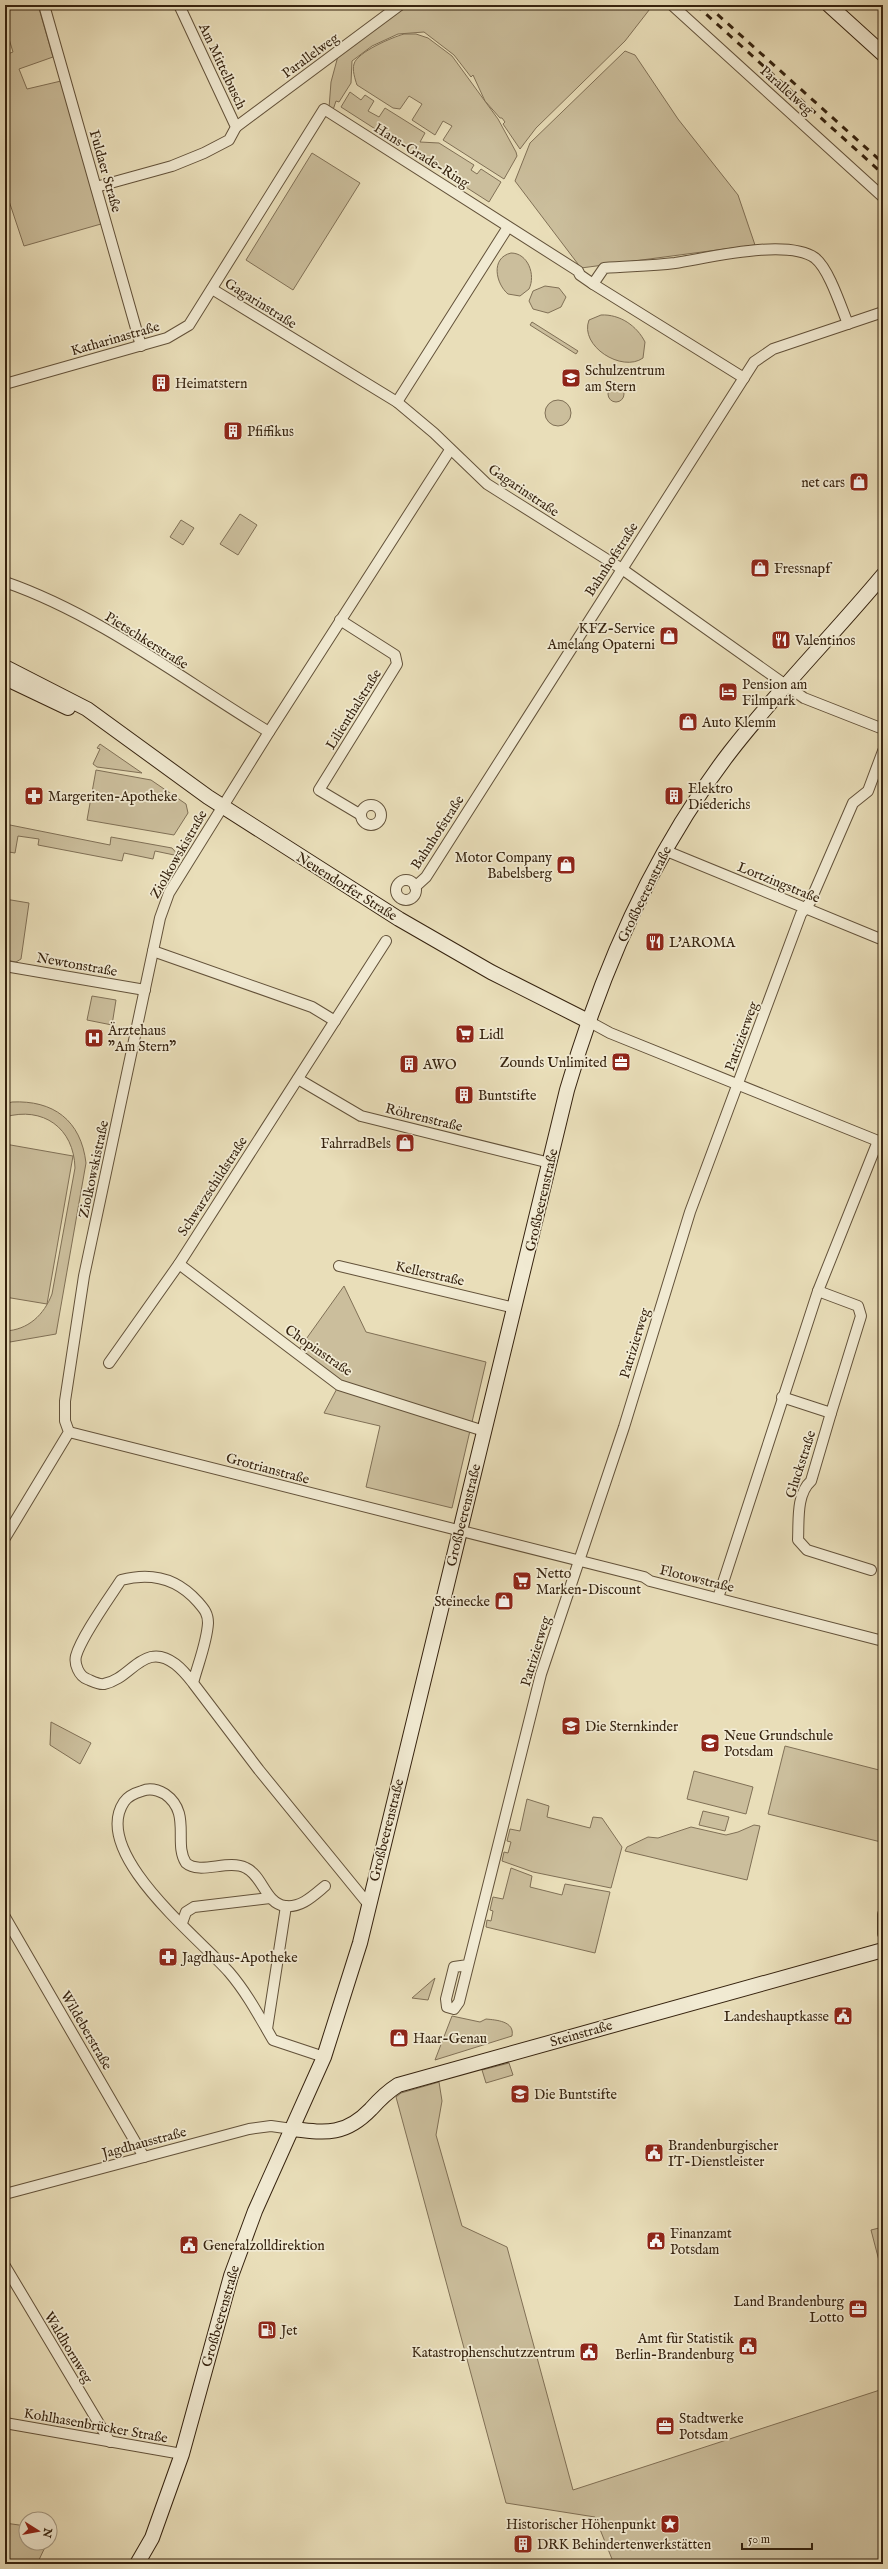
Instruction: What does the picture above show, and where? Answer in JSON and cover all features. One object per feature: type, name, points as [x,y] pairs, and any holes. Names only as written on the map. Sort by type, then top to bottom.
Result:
[{"type":"street","name":"Fuldaer Straße","points":[[44,5],[141,346]]},
{"type":"street","name":"Am Mittelbusch","points":[[96,187],[172,166],[204,153],[229,140],[236,127],[179,5]]},
{"type":"street","name":"Parallelweg","points":[[236,127],[400,5]]},
{"type":"street","name":"Parallelweg","points":[[672,5],[883,197]]},
{"type":"street","points":[[829,5],[883,54]]},
{"type":"street","name":"Hans-Grade-Ring","points":[[212,288],[324,109],[508,227]]},
{"type":"street","points":[[397,402],[508,227],[578,271],[580,275],[593,284],[744,378]]},
{"type":"street","points":[[593,284],[604,268],[674,263],[758,250],[802,252],[816,259],[827,275],[848,324]]},
{"type":"street","name":"Katharinastraße","points":[[5,384],[167,338],[189,325],[212,288]]},
{"type":"street","name":"Gagarinstraße","points":[[212,288],[397,402],[434,433],[487,484],[622,569],[804,698],[883,729]]},
{"type":"street","name":"Bahnhofstraße","points":[[415,887],[426,877],[754,362],[773,349],[883,312]]},
{"type":"street","points":[[222,806],[450,450]]},
{"type":"street","name":"Großbeerenstraße","points":[[137,2564],[152,2538],[182,2454],[230,2276],[255,2211],[324,2057],[360,1943],[567,1090],[588,1021],[613,958],[664,850],[716,771],[785,685],[883,575]]},
{"type":"street","name":"Pietschkerstraße","points":[[5,582],[58,603],[131,645],[269,732]]},
{"type":"street","name":"Lilienthalstraße","points":[[340,620],[394,655],[397,664],[319,790],[361,815]]},
{"type":"street","name":"Neuendorfer Straße","points":[[5,667],[87,709],[222,806],[399,918],[491,972],[588,1021]]},
{"type":"street","name":"Neuendorfer Straße","points":[[5,678],[117,732]]},
{"type":"street","name":"Patrizierweg","points":[[468,1964],[541,1674],[624,1427],[690,1212],[801,914],[810,902],[853,803],[868,791],[883,751]]},
{"type":"street","name":"Ziolkowskistraße","points":[[69,1432],[65,1411],[74,1335],[86,1269],[160,918],[169,893],[222,806]]},
{"type":"street","name":"Lortzingstraße","points":[[664,850],[883,940]]},
{"type":"street","name":"Schwarzschildstraße","points":[[109,1364],[178,1264],[386,941]]},
{"type":"street","points":[[153,951],[312,1007],[335,1021]]},
{"type":"street","name":"Newtonstraße","points":[[5,966],[145,990]]},
{"type":"street","points":[[588,1021],[610,1033],[880,1142],[818,1291],[782,1397],[718,1598]]},
{"type":"street","name":"Röhrenstraße","points":[[298,1079],[361,1116],[550,1163]]},
{"type":"street","name":"Chopinstraße","points":[[178,1264],[339,1385],[484,1431]]},
{"type":"street","name":"Kellerstraße","points":[[339,1266],[515,1308]]},
{"type":"street","name":"Gluckstraße","points":[[818,1291],[858,1306],[860,1316],[811,1480],[806,1484],[800,1504],[798,1540],[807,1550],[871,1570]]},
{"type":"street","points":[[782,1397],[831,1413]]},
{"type":"street","points":[[5,1538],[69,1432]]},
{"type":"street","name":"Grotrianstraße","points":[[69,1432],[459,1531]]},
{"type":"street","name":"Flotowstraße","points":[[459,1531],[644,1577],[650,1581],[883,1641]]},
{"type":"street","name":"Großbeerenstraße","points":[[193,1682],[208,1624],[206,1612],[189,1592],[175,1583],[140,1575],[121,1580],[96,1617],[76,1656],[77,1668],[83,1678],[102,1684],[118,1680],[151,1657],[162,1658],[179,1666],[193,1682],[259,1770],[368,1905]]},
{"type":"street","points":[[324,2057],[273,2040],[248,1995],[148,1888],[120,1840],[119,1814],[121,1807],[126,1800],[143,1790],[153,1790],[163,1793],[179,1810],[184,1861],[189,1866],[197,1868],[232,1864],[246,1868],[257,1876],[270,1898],[286,1906],[306,1902],[325,1886]]},
{"type":"street","points":[[182,1924],[186,1912],[194,1907],[270,1898]]},
{"type":"street","points":[[267,2029],[286,1906]]},
{"type":"street","points":[[883,1914],[883,1934]]},
{"type":"street","name":"Wildeberstraße","points":[[5,1917],[144,2157]]},
{"type":"street","name":"Steinstraße","points":[[292,2129],[337,2132],[357,2121],[379,2099],[398,2085],[883,1950]]},
{"type":"street","name":"Jagdhausstraße","points":[[5,2194],[249,2129],[271,2126],[292,2129]]},
{"type":"street","name":"Waldhornweg","points":[[5,2266],[110,2442]]},
{"type":"street","name":"Kohlhasenbrücker Straße","points":[[5,2423],[182,2454]]},
{"type":"shaded area","points":[[5,5],[38,5],[53,57],[19,69],[27,89],[61,81],[101,224],[24,246],[5,189],[5,55],[13,52],[5,26]]},
{"type":"shaded area","points":[[409,5],[653,5],[625,41],[536,128],[520,149],[503,124],[505,122],[485,101],[473,75],[471,77],[454,55],[424,32],[398,34],[372,46],[352,61],[351,83],[339,102],[336,101],[333,110],[329,108],[331,82],[338,56]]},
{"type":"shaded area","points":[[404,34],[416,34],[428,38],[452,56],[498,119],[517,156],[504,179],[443,140],[452,126],[443,121],[435,135],[412,120],[422,104],[409,96],[400,109],[393,108],[357,85],[353,69],[357,59],[368,50],[392,38]]},
{"type":"shaded area","points":[[625,51],[635,55],[678,119],[738,195],[755,245],[581,268],[515,181],[530,143]]},
{"type":"shaded area","points":[[350,92],[361,100],[365,95],[374,101],[368,111],[379,117],[385,108],[425,133],[420,142],[439,143],[474,165],[471,170],[477,174],[481,169],[501,182],[489,202],[341,107]]},
{"type":"shaded area","points":[[312,153],[360,183],[293,290],[246,260]]},
{"type":"shaded area","points":[[511,253],[522,257],[526,261],[531,271],[532,277],[529,289],[520,296],[508,294],[500,284],[498,278],[497,272],[500,260],[504,256]]},
{"type":"shaded area","points":[[545,286],[559,288],[566,297],[561,307],[548,313],[533,309],[529,301],[533,291]]},
{"type":"shaded area","points":[[601,315],[608,315],[621,319],[633,326],[645,342],[643,358],[634,362],[624,362],[604,354],[596,347],[590,339],[588,330],[589,320]]},
{"type":"shaded area","points":[[532,322],[578,351],[576,354],[530,325]]},
{"type":"shaded area","points":[[616,386],[623,391],[624,394],[619,401],[616,402],[609,397],[608,394],[613,387]]},
{"type":"shaded area","points":[[558,400],[567,404],[571,413],[567,422],[558,426],[549,422],[545,413],[549,404]]},
{"type":"shaded area","points":[[240,514],[257,525],[238,555],[220,544]]},
{"type":"shaded area","points":[[181,520],[194,528],[183,545],[170,537]]},
{"type":"shaded area","points":[[100,744],[142,773],[97,767],[93,764],[100,749],[97,748]]},
{"type":"shaded area","points":[[96,770],[151,780],[186,804],[188,813],[174,835],[87,820]]},
{"type":"shaded area","points":[[5,824],[110,845],[111,837],[172,848],[179,856],[155,851],[153,859],[124,853],[122,861],[38,845],[39,839],[18,836],[15,853],[9,852],[5,871]]},
{"type":"shaded area","points":[[5,899],[29,903],[21,959],[16,962],[5,960]]},
{"type":"shaded area","points":[[92,996],[116,1000],[112,1025],[87,1020]]},
{"type":"shaded area","points":[[12,1102],[27,1102],[40,1105],[52,1109],[62,1116],[71,1124],[78,1135],[83,1148],[86,1163],[56,1334],[5,1342],[5,1331],[21,1328],[28,1324],[40,1315],[49,1302],[52,1294],[75,1168],[69,1142],[62,1131],[54,1123],[44,1118],[32,1115],[19,1114],[5,1117],[5,1104]]},
{"type":"shaded area","points":[[5,1144],[73,1156],[47,1304],[5,1297]]},
{"type":"shaded area","points":[[344,1286],[366,1332],[486,1362],[452,1508],[366,1487],[380,1426],[324,1413],[341,1381],[299,1349]]},
{"type":"shaded area","points":[[51,1722],[91,1743],[80,1764],[50,1745]]},
{"type":"shaded area","points":[[785,1746],[883,1771],[883,1833],[881,1842],[768,1814]]},
{"type":"shaded area","points":[[694,1771],[753,1787],[746,1814],[687,1799]]},
{"type":"shaded area","points":[[527,1799],[549,1806],[547,1817],[590,1828],[593,1817],[602,1818],[622,1847],[611,1888],[533,1872],[502,1861],[504,1852],[508,1853],[511,1842],[507,1841],[510,1829],[520,1831]]},
{"type":"shaded area","points":[[703,1811],[729,1817],[725,1831],[699,1825]]},
{"type":"shaded area","points":[[754,1825],[760,1826],[747,1880],[625,1851],[627,1847],[648,1837],[658,1838],[691,1827],[726,1835],[738,1832]]},
{"type":"shaded area","points":[[511,1868],[532,1876],[530,1887],[562,1895],[565,1884],[610,1892],[595,1953],[486,1927],[487,1920],[491,1921],[493,1911],[490,1910],[493,1897],[503,1899]]},
{"type":"shaded area","points":[[435,1978],[428,2000],[412,1998]]},
{"type":"shaded area","points":[[452,2016],[480,2022],[486,2019],[504,2022],[511,2027],[512,2036],[435,2060]]},
{"type":"shaded area","points":[[509,2063],[513,2075],[486,2083],[482,2070]]},
{"type":"shaded area","points":[[439,2082],[442,2101],[436,2135],[462,2226],[507,2247],[573,2490],[883,2389],[883,2564],[614,2564],[595,2517],[506,2503],[396,2097],[401,2093]]},
{"type":"shaded area","points":[[883,2227],[883,2276],[871,2230]]},
{"type":"shaded area","points":[[5,2523],[18,2525],[18,2551],[43,2551],[37,2564],[5,2564]]},
{"type":"railway","points":[[696,5],[883,174]]},
{"type":"railway","points":[[707,5],[883,163]]},
{"type":"place","name":"Schulzentrum am Stern","points":[[571,378]]},
{"type":"place","name":"Heimatstern","points":[[161,383]]},
{"type":"place","name":"Pfiffikus","points":[[233,431]]},
{"type":"place","name":"net cars","points":[[859,482]]},
{"type":"place","name":"Fressnapf","points":[[760,568]]},
{"type":"place","name":"KFZ-Service Amelang Opaterni","points":[[669,636]]},
{"type":"place","name":"Valentinos","points":[[781,640]]},
{"type":"place","name":"Pension am Filmpark","points":[[728,692]]},
{"type":"place","name":"Auto Klemm","points":[[688,722]]},
{"type":"place","name":"Margeriten-Apotheke","points":[[34,796]]},
{"type":"place","name":"Elektro Diederichs","points":[[674,796]]},
{"type":"place","name":"Motor Company Babelsberg","points":[[566,865]]},
{"type":"place","name":"L'AROMA","points":[[655,942]]},
{"type":"place","name":"Lidl","points":[[465,1034]]},
{"type":"place","name":"Ärztehaus \"Am Stern\"","points":[[94,1038]]},
{"type":"place","name":"Zounds Unlimited","points":[[621,1062]]},
{"type":"place","name":"AWO","points":[[409,1064]]},
{"type":"place","name":"Buntstifte","points":[[464,1095]]},
{"type":"place","name":"FahrradBels","points":[[405,1143]]},
{"type":"place","name":"Netto Marken-Discount","points":[[522,1581]]},
{"type":"place","name":"Steinecke","points":[[504,1601]]},
{"type":"place","name":"Die Sternkinder","points":[[571,1726]]},
{"type":"place","name":"Neue Grundschule Potsdam","points":[[710,1743]]},
{"type":"place","name":"Jagdhaus-Apotheke","points":[[168,1957]]},
{"type":"place","name":"Landeshauptkasse","points":[[843,2016]]},
{"type":"place","name":"Haar-Genau","points":[[399,2038]]},
{"type":"place","name":"Die Buntstifte","points":[[520,2094]]},
{"type":"place","name":"Brandenburgischer IT-Dienstleister","points":[[654,2153]]},
{"type":"place","name":"Finanzamt Potsdam","points":[[656,2241]]},
{"type":"place","name":"Generalzolldirektion","points":[[189,2245]]},
{"type":"place","name":"Land Brandenburg Lotto","points":[[858,2309]]},
{"type":"place","name":"Jet","points":[[267,2330]]},
{"type":"place","name":"Amt für Statistik Berlin-Brandenburg","points":[[748,2346]]},
{"type":"place","name":"Katastrophenschutzzentrum","points":[[589,2352]]},
{"type":"place","name":"Stadtwerke Potsdam","points":[[665,2426]]},
{"type":"place","name":"Historischer Höhenpunkt","points":[[670,2524]]},
{"type":"place","name":"DRK Behindertenwerkstätten","points":[[523,2544]]}]
